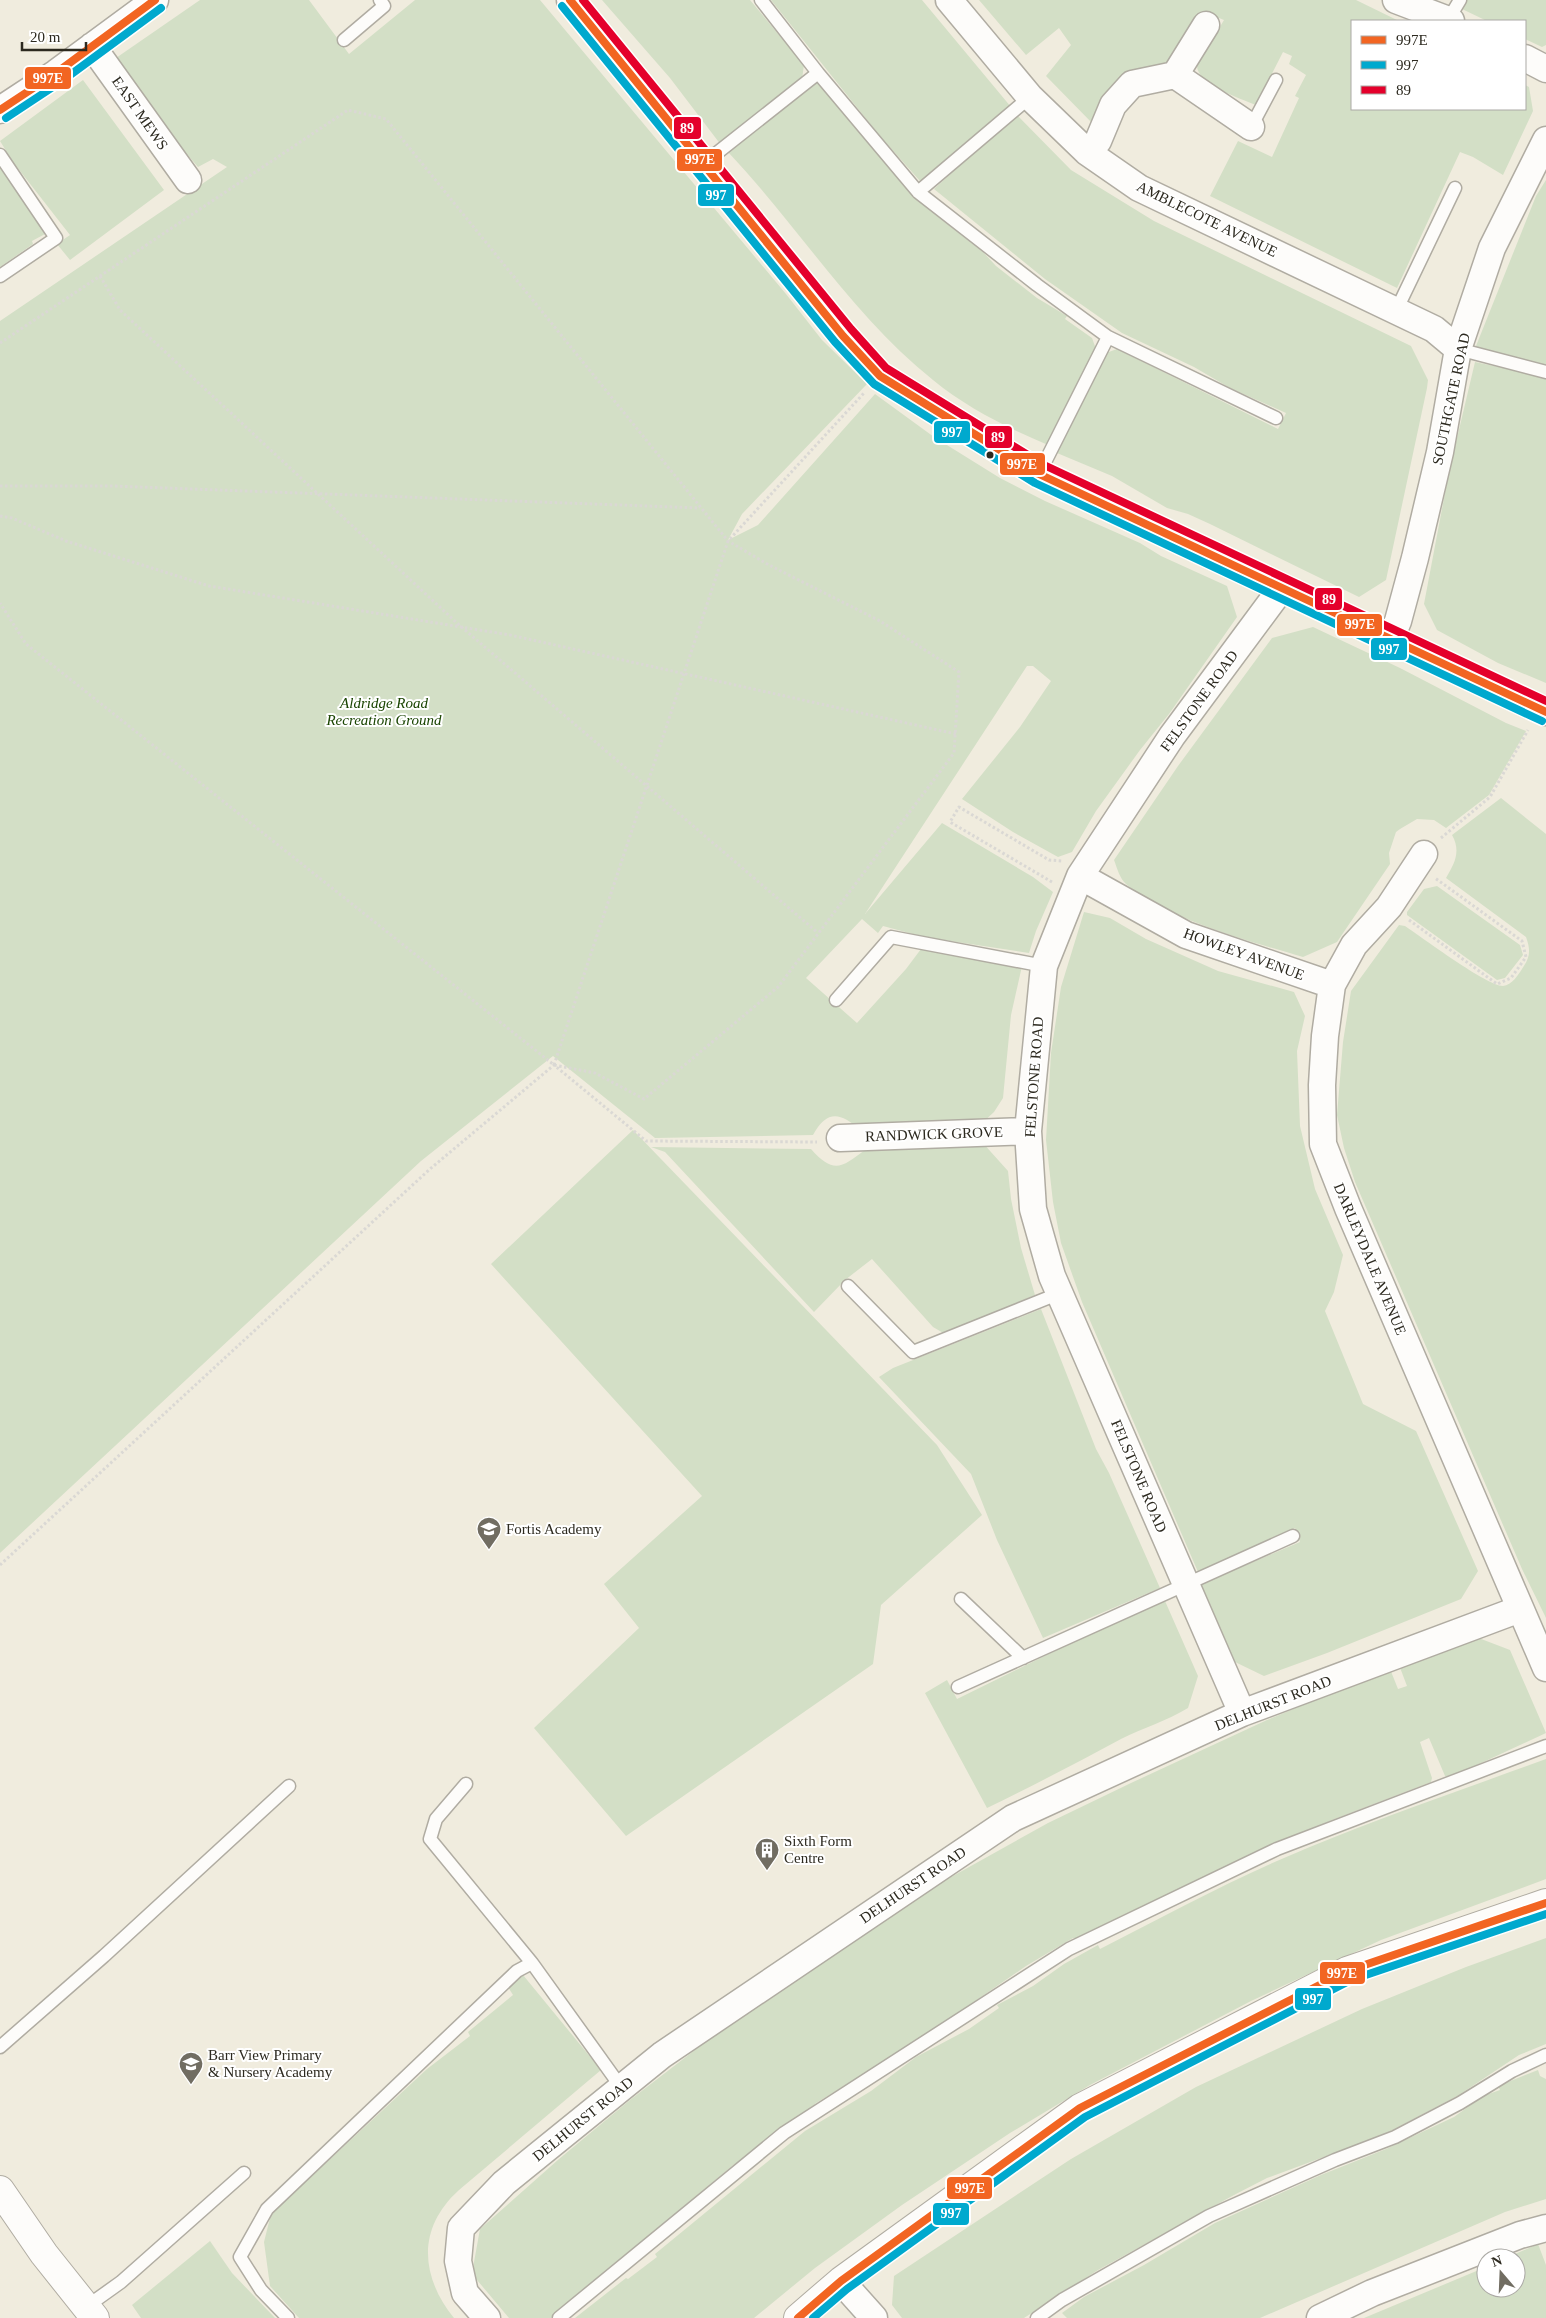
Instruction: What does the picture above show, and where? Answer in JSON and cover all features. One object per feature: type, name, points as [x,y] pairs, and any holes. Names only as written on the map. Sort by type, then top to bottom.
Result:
[{"type":"street","points":[[0,110],[155,0]]},
{"type":"street","points":[[570,0],[843,336],[880,376],[1039,474],[1543,711]]},
{"type":"street","name":"AMBLECOTE AVENUE","points":[[950,0],[1030,97],[1087,152],[1139,188],[1434,329],[1458,349]]},
{"type":"street","points":[[1396,0],[1453,14]]},
{"type":"street","points":[[1175,75],[1206,25]]},
{"type":"street","name":"EAST MEWS","points":[[92,46],[187,181]]},
{"type":"street","points":[[1526,59],[1546,69]]},
{"type":"street","points":[[1087,152],[1098,141],[1113,105],[1132,84],[1175,75],[1251,127]]},
{"type":"street","name":"SOUTHGATE ROAD","points":[[1391,638],[1398,622],[1415,558],[1440,452],[1458,349],[1492,248],[1546,140]]},
{"type":"street","name":"FELSTONE ROAD","points":[[1242,1713],[1052,1276],[1033,1209],[1028,1131],[1044,966],[1080,878],[1172,736],[1281,589]]},
{"type":"street","name":"DARLEYDALE AVENUE","points":[[1420,859],[1389,907],[1354,945],[1332,985],[1325,1036],[1322,1085],[1323,1144],[1348,1208],[1546,1668]]},
{"type":"street","name":"HOWLEY AVENUE","points":[[1080,878],[1186,935],[1332,985]]},
{"type":"street","name":"RANDWICK GROVE","points":[[840,1138],[1028,1131]]},
{"type":"street","name":"DELHURST ROAD","points":[[487,2318],[465,2293],[458,2261],[461,2228],[504,2182],[662,2055],[1013,1818],[1242,1713],[1520,1609]]},
{"type":"street","points":[[798,2318],[841,2281],[1080,2108],[1348,1971],[1546,1903]]},
{"type":"street","points":[[0,2190],[44,2254],[90,2312]]},
{"type":"street","points":[[1320,2318],[1372,2293],[1520,2235],[1544,2234]]},
{"type":"street","points":[[841,2281],[874,2318]]},
{"type":"lane","points":[[344,40],[384,6],[380,0]]},
{"type":"lane","points":[[761,0],[818,73],[918,192],[1037,285],[1108,337],[1276,418]]},
{"type":"lane","points":[[702,164],[818,73]]},
{"type":"lane","points":[[1251,127],[1276,80]]},
{"type":"lane","points":[[918,192],[1030,97]]},
{"type":"lane","points":[[0,156],[56,238],[0,276]]},
{"type":"lane","points":[[1396,311],[1455,188]]},
{"type":"lane","points":[[1039,474],[1108,337]]},
{"type":"lane","points":[[1458,349],[1546,372]]},
{"type":"lane","points":[[836,1000],[891,937],[1044,966]]},
{"type":"lane","points":[[848,1286],[913,1352],[1060,1293]]},
{"type":"lane","points":[[958,1687],[1292,1536]]},
{"type":"lane","points":[[961,1599],[1022,1658]]},
{"type":"lane","points":[[559,2318],[784,2133],[1070,1950],[1277,1848],[1546,1746]]},
{"type":"lane","points":[[466,1784],[436,1819],[430,1838],[532,1963],[621,2087]]},
{"type":"lane","points":[[0,2047],[104,1956],[289,1786]]},
{"type":"lane","points":[[288,2318],[261,2290],[240,2257],[266,2209],[517,1971],[532,1963]]},
{"type":"lane","points":[[1037,2318],[1051,2314],[1062,2300],[1209,2216],[1336,2160],[1395,2137],[1460,2103],[1512,2071],[1545,2058]]},
{"type":"lane","points":[[90,2312],[121,2282],[244,2174]]},
{"type":"path","points":[[0,344],[348,110],[386,119],[728,541],[769,565],[880,621],[959,672],[954,753],[778,987],[644,1098],[595,1073],[554,1065]]},
{"type":"path","points":[[100,276],[120,310],[462,627],[818,933]]},
{"type":"path","points":[[0,1565],[430,1169],[554,1065],[728,541],[880,376]]},
{"type":"path","points":[[0,486],[112,486],[700,508]]},
{"type":"path","points":[[0,516],[12,518],[66,541],[209,586],[510,635],[956,734]]},
{"type":"path","points":[[0,603],[26,644],[554,1065],[646,1141],[819,1142],[840,1138]]},
{"type":"path","points":[[1389,907],[1497,984],[1511,978],[1526,957],[1522,940],[1420,859],[1490,797],[1543,711]]},
{"type":"path","points":[[959,807],[1080,878],[1055,884],[950,822],[959,807]]},
{"type":"green space","name":"Aldridge Road Recreation Ground","points":[[200,0],[309,0],[349,54],[415,0],[540,0],[786,294],[822,340],[867,384],[742,514],[728,540],[758,525],[875,394],[934,437],[1000,478],[1227,586],[1237,617],[1169,714],[1140,750],[1096,811],[1072,852],[1058,857],[1013,832],[962,799],[1020,727],[1051,681],[1033,666],[1027,666],[865,914],[942,823],[1033,877],[1053,892],[1036,931],[1029,953],[924,937],[883,926],[878,933],[862,919],[806,978],[857,1023],[906,969],[921,949],[1022,966],[1011,1015],[1003,1098],[994,1112],[980,1125],[860,1130],[846,1120],[834,1116],[823,1121],[813,1135],[655,1138],[553,1056],[421,1161],[0,1553],[0,321],[227,167],[213,159],[198,167],[166,130],[116,58]]},
{"type":"green space","points":[[602,0],[750,0],[804,65],[802,79],[721,145],[670,78]]},
{"type":"green space","points":[[771,0],[922,0],[1011,107],[931,176],[920,181],[879,135]]},
{"type":"green space","points":[[979,0],[1356,0],[1397,20],[1351,20],[1351,110],[1526,110],[1526,86],[1529,87],[1533,111],[1503,175],[1473,157],[1460,152],[1397,288],[1210,196],[1238,141],[1272,157],[1299,98],[1295,96],[1306,75],[1289,64],[1292,56],[1283,52],[1256,105],[1220,90],[1204,78],[1199,72],[1197,65],[1224,20],[1204,12],[1188,29],[1176,60],[1093,124],[1046,76],[1071,45],[1059,28],[1026,55]]},
{"type":"green space","points":[[1467,0],[1546,0],[1546,45],[1542,47],[1526,39],[1526,20],[1485,20],[1462,9]]},
{"type":"green space","points":[[83,80],[164,190],[70,260],[57,244],[70,235],[13,162],[0,141]]},
{"type":"green space","points":[[820,82],[923,205],[983,252],[996,266],[1037,298],[1067,316],[1065,319],[1092,338],[1096,349],[1048,445],[1003,424],[960,400],[904,355],[851,299],[754,180],[728,152],[809,85]]},
{"type":"green space","points":[[1016,114],[1071,170],[1154,221],[1411,346],[1428,380],[1386,580],[1359,597],[1210,524],[1188,514],[1167,508],[1112,476],[1057,453],[1106,353],[1117,349],[1278,429],[1286,413],[1230,388],[1194,367],[1122,333],[1045,279],[934,189]]},
{"type":"green space","points":[[0,166],[44,228],[45,234],[32,241],[33,244],[0,267]]},
{"type":"green space","points":[[1546,180],[1546,368],[1483,351],[1476,346],[1536,196]]},
{"type":"green space","points":[[1475,362],[1546,377],[1546,683],[1498,663],[1437,630],[1424,604],[1449,472]]},
{"type":"green space","points":[[1313,627],[1400,668],[1506,723],[1526,731],[1489,795],[1446,828],[1434,820],[1417,819],[1396,832],[1389,853],[1390,864],[1337,942],[1303,957],[1210,928],[1163,908],[1143,897],[1126,884],[1120,876],[1114,860],[1178,766],[1272,638]]},
{"type":"green space","points":[[1501,798],[1546,834],[1546,1618],[1522,1569],[1355,1182],[1344,1148],[1337,1115],[1343,1042],[1351,991],[1399,925],[1405,926],[1470,970],[1495,984],[1503,986],[1512,982],[1527,961],[1529,946],[1526,937],[1446,878],[1456,857],[1456,846],[1452,835]]},
{"type":"green space","points":[[1437,886],[1520,945],[1523,955],[1505,978],[1497,980],[1407,915],[1407,912],[1424,889]]},
{"type":"green space","points":[[1084,912],[1110,918],[1146,939],[1218,971],[1294,992],[1305,1016],[1297,1051],[1300,1126],[1315,1189],[1343,1255],[1334,1292],[1325,1311],[1363,1404],[1416,1431],[1478,1571],[1461,1599],[1327,1653],[1264,1676],[1235,1662],[1201,1584],[1300,1542],[1295,1528],[1198,1572],[1082,1302],[1061,1243],[1053,1202],[1046,1140],[1051,1053],[1061,987]]},
{"type":"green space","points":[[633,1130],[937,1445],[982,1515],[881,1605],[873,1664],[626,1836],[534,1728],[639,1628],[604,1584],[702,1496],[491,1264]]},
{"type":"green space","points":[[982,1142],[1008,1171],[1011,1199],[1021,1248],[1035,1295],[945,1334],[933,1327],[872,1259],[845,1280],[814,1312],[665,1152],[651,1147],[811,1149],[826,1163],[838,1166],[850,1161],[865,1150]]},
{"type":"green space","points":[[1041,1309],[1096,1449],[1109,1473],[1160,1588],[1043,1638],[997,1540],[971,1474],[879,1377],[893,1368]]},
{"type":"green space","points":[[1165,1601],[1198,1676],[1188,1708],[1121,1739],[987,1808],[925,1693],[947,1680],[957,1699],[1061,1648]]},
{"type":"green space","points":[[1476,1637],[1510,1650],[1546,1733],[1451,1777],[1445,1776],[1429,1738],[1420,1742],[1432,1778],[1431,1782],[1332,1820],[1121,1916],[1092,1934],[1073,1938],[1026,1966],[910,2046],[816,2103],[805,2115],[732,2166],[551,2318],[509,2318],[473,2274],[480,2229],[559,2159],[630,2100],[717,2033],[935,1886],[1048,1823],[1267,1720],[1390,1669],[1398,1689],[1407,1686],[1399,1665]]},
{"type":"green space","points":[[1546,1759],[1546,1879],[1381,1940],[1251,2001],[1090,2085],[1010,2133],[902,2205],[815,2268],[754,2318],[575,2318],[626,2278],[628,2279],[657,2257],[655,2254],[805,2131],[871,2091],[916,2057],[969,2029],[999,2008],[997,2005],[1033,1986],[1064,1964],[1098,1945],[1100,1949],[1214,1890],[1316,1844]]},
{"type":"green space","points":[[1546,1938],[1546,2044],[1519,2055],[1459,2095],[1383,2135],[1267,2178],[1098,2270],[1024,2318],[902,2318],[892,2305],[894,2276],[1071,2159],[1196,2087],[1362,2009],[1466,1967]]},
{"type":"green space","points":[[523,1975],[601,2070],[459,2190],[445,2205],[436,2220],[430,2236],[428,2252],[430,2269],[435,2286],[454,2318],[299,2318],[270,2286],[264,2242],[271,2214],[427,2069],[470,2036],[468,2032],[513,1995],[508,1987]]},
{"type":"green space","points":[[1538,2070],[1540,2076],[1546,2079],[1546,2199],[1505,2212],[1260,2318],[1067,2318],[1062,2313],[1084,2297],[1144,2265],[1215,2223],[1321,2175],[1386,2149],[1454,2117],[1483,2096],[1500,2090],[1498,2086]]},
{"type":"green space","points":[[210,2241],[232,2273],[275,2318],[141,2318],[132,2305]]},
{"type":"green space","points":[[1538,2244],[1546,2265],[1546,2318],[1364,2318],[1476,2271],[1476,2298],[1526,2298],[1526,2249]]},
{"type":"transit line","name":"997E","points":[[0,110],[56,73],[155,0]]},
{"type":"transit line","name":"997E","points":[[570,0],[843,336],[880,376],[1039,474],[1546,712]]},
{"type":"transit line","name":"89","points":[[583,0],[851,329],[886,368],[1044,465],[1546,701]]},
{"type":"transit line","name":"997","points":[[562,6],[835,342],[874,384],[1035,483],[1542,721]]},
{"type":"transit line","name":"997","points":[[6,118],[62,81],[161,8]]},
{"type":"transit line","name":"997E","points":[[798,2318],[841,2281],[1080,2108],[1347,1971],[1546,1903]]},
{"type":"transit line","name":"997","points":[[813,2318],[847,2289],[1085,2117],[1351,1980],[1546,1914]]},
{"type":"place","name":"Fortis Academy","points":[[489,1550]]},
{"type":"place","name":"Sixth Form Centre","points":[[767,1871]]},
{"type":"place","name":"Barr View Primary & Nursery Academy","points":[[191,2085]]}]
